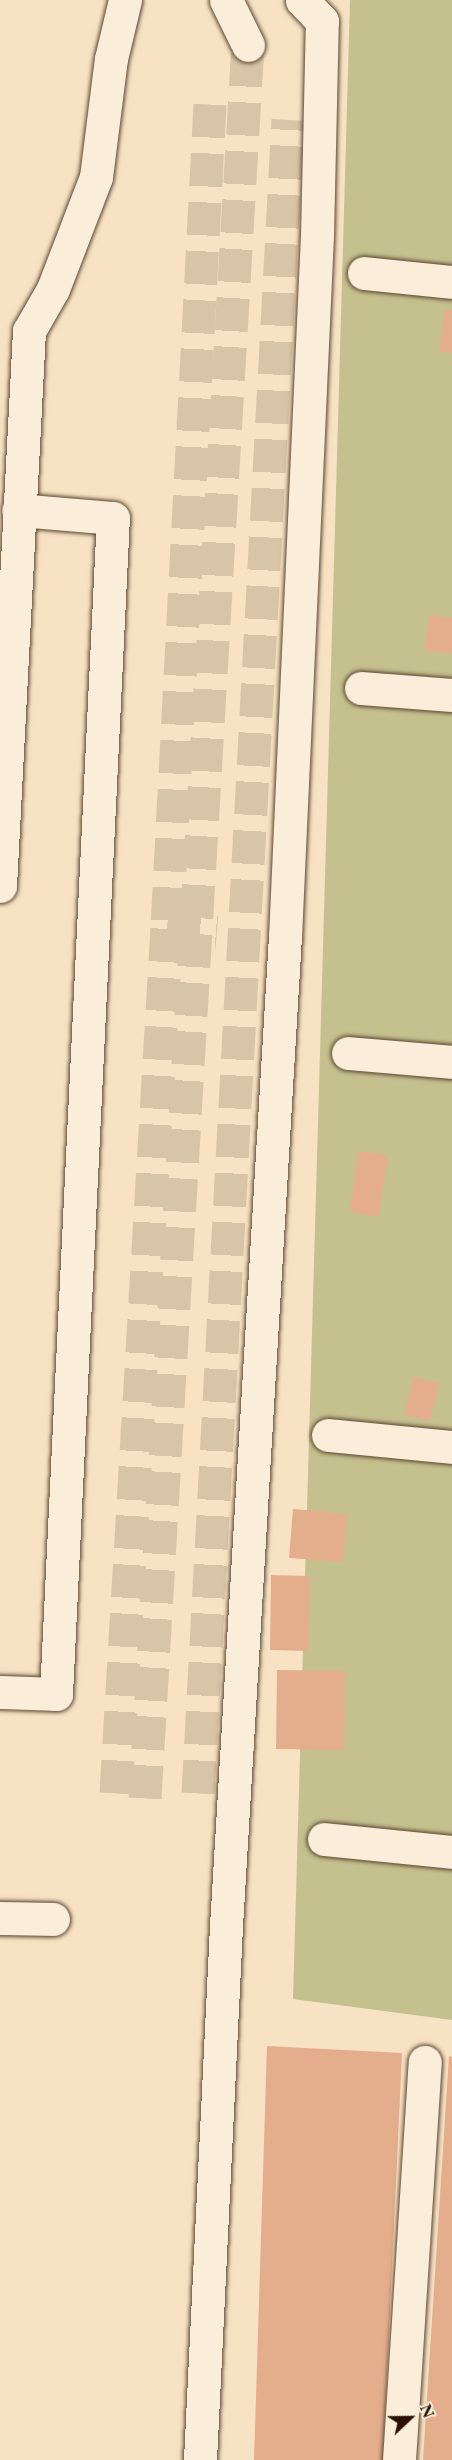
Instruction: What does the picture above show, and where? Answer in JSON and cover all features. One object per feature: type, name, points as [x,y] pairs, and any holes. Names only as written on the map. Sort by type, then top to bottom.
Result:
[{"type":"lane","points":[[0,886],[29,331],[53,289],[96,177],[111,59],[125,0]]},
{"type":"lane","points":[[226,0],[248,45]]},
{"type":"lane","points":[[200,2460],[227,1914],[285,937],[318,236],[322,21],[302,0]]},
{"type":"lane","points":[[364,273],[452,282]]},
{"type":"lane","points":[[0,1692],[56,1694],[114,518],[18,510]]},
{"type":"lane","points":[[361,687],[452,695]]},
{"type":"lane","points":[[348,1053],[452,1062]]},
{"type":"lane","points":[[328,1435],[452,1447]]},
{"type":"lane","points":[[324,1839],[452,1852]]},
{"type":"lane","points":[[0,1918],[53,1919]]},
{"type":"lane","points":[[399,2460],[424,2062]]},
{"type":"shaded area","points":[[350,0],[452,0],[452,2020],[293,1999]]},
{"type":"building","points":[[445,309],[452,310],[452,353],[439,351]]},
{"type":"building","points":[[429,615],[452,618],[452,653],[425,651]]},
{"type":"building","points":[[358,1151],[388,1155],[378,1217],[350,1212]]},
{"type":"building","points":[[413,1377],[439,1383],[430,1421],[404,1415]]},
{"type":"building","points":[[293,1509],[347,1514],[343,1562],[289,1558]]},
{"type":"building","points":[[271,1575],[310,1576],[308,1651],[270,1650]]},
{"type":"building","points":[[277,1670],[345,1671],[344,1750],[276,1749]]},
{"type":"building","points":[[267,2046],[402,2053],[383,2460],[254,2460]]},
{"type":"building","points":[[449,2056],[452,2057],[452,2460],[423,2460]]},
{"type":"tunnel","points":[[145,1798],[248,45]]},
{"type":"tunnel","points":[[210,104],[167,928],[217,932]]},
{"type":"tunnel","points":[[198,1793],[288,119]]},
{"type":"tunnel","points":[[116,1793],[167,928]]}]
